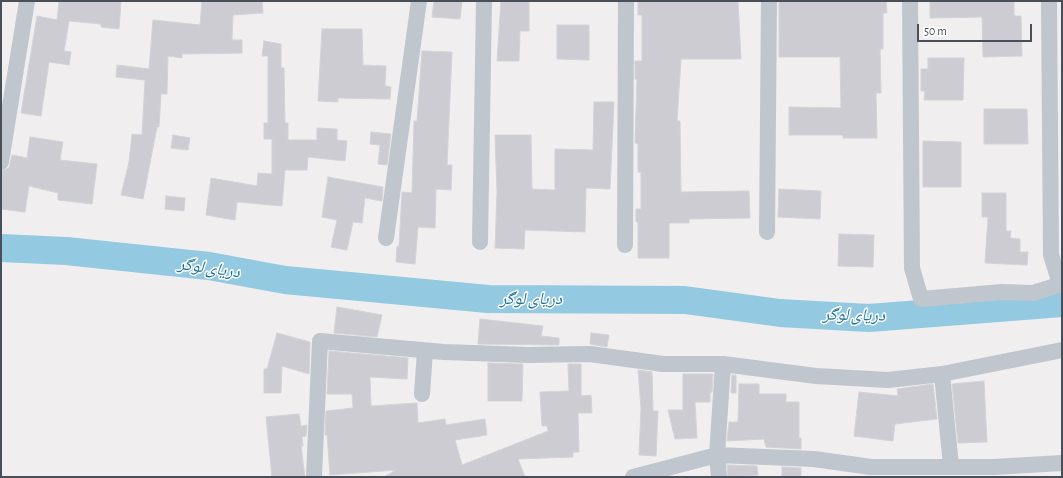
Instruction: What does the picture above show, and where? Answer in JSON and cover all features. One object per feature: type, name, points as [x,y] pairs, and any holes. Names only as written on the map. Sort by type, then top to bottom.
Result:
[{"type":"street","points":[[1,162],[27,1]]},
{"type":"street","points":[[386,238],[419,1]]},
{"type":"street","points":[[480,242],[484,1]]},
{"type":"street","points":[[624,245],[626,1]]},
{"type":"street","points":[[767,232],[769,1]]},
{"type":"street","points":[[910,1],[912,268],[921,299],[1002,292],[1033,293],[1061,284],[1051,255],[1049,1]]},
{"type":"street","points":[[314,477],[320,341],[425,351],[529,355],[590,354],[663,364],[723,364],[816,376],[864,380],[888,380],[942,374],[1062,350]]},
{"type":"street","points":[[422,394],[425,351]]},
{"type":"street","points":[[719,477],[717,455],[723,364]]},
{"type":"street","points":[[942,374],[951,466]]},
{"type":"street","points":[[633,477],[717,455],[814,459],[871,472],[951,466],[1056,468]]},
{"type":"building","points":[[59,1],[121,1],[119,29],[101,27],[101,24],[69,21],[64,51],[71,52],[69,65],[49,62],[41,116],[21,113],[37,16],[57,20]]},
{"type":"building","points":[[202,1],[262,1],[263,13],[233,15],[232,40],[242,40],[242,53],[182,54],[182,58],[168,56],[167,94],[161,94],[159,127],[157,127],[143,199],[121,195],[129,162],[132,134],[142,135],[145,80],[116,77],[117,65],[149,69],[153,20],[200,25]]},
{"type":"building","points":[[434,1],[462,1],[460,19],[432,17]]},
{"type":"building","points":[[501,1],[529,1],[529,31],[520,31],[519,61],[497,61]]},
{"type":"building","points":[[638,1],[738,1],[741,59],[681,59],[677,121],[680,121],[681,192],[749,191],[750,218],[689,219],[689,223],[669,223],[669,258],[638,258],[638,222],[636,222],[636,209],[641,209],[641,172],[638,172],[638,144],[635,143],[637,79],[635,79],[635,61],[642,61],[642,15],[638,15]]},
{"type":"building","points":[[779,1],[886,1],[887,13],[883,13],[883,49],[880,49],[881,93],[876,93],[877,138],[843,138],[843,135],[789,135],[789,107],[841,108],[840,57],[779,57]]},
{"type":"building","points":[[930,1],[1014,1],[1014,16],[1021,16],[1022,56],[983,57],[982,17],[930,18]]},
{"type":"building","points":[[557,25],[589,25],[589,60],[557,59]]},
{"type":"building","points":[[322,29],[362,29],[363,65],[386,66],[385,86],[391,87],[390,99],[338,98],[338,102],[318,101]]},
{"type":"building","points":[[264,41],[281,44],[281,68],[284,68],[285,123],[288,123],[288,140],[317,140],[317,128],[337,129],[337,140],[347,141],[345,161],[308,157],[307,170],[285,170],[282,206],[237,202],[235,220],[206,215],[211,178],[257,186],[258,173],[272,174],[272,139],[264,139],[264,123],[268,123],[268,56],[262,56]]},
{"type":"building","points":[[422,51],[452,52],[447,165],[452,165],[451,190],[436,189],[435,228],[418,227],[415,264],[396,262],[397,246],[399,247],[402,192],[412,193],[414,121],[417,121]]},
{"type":"building","points":[[928,58],[964,58],[963,100],[924,100],[925,91],[921,91],[921,69],[928,69]]},
{"type":"building","points":[[594,102],[614,102],[610,189],[586,188],[585,232],[525,230],[524,249],[495,248],[497,192],[495,135],[531,135],[532,189],[555,190],[555,149],[593,150]]},
{"type":"building","points":[[984,109],[1027,109],[1028,144],[984,144]]},
{"type":"building","points":[[371,132],[391,134],[387,165],[378,164],[380,145],[370,144]]},
{"type":"building","points":[[173,135],[190,138],[188,150],[171,148]]},
{"type":"building","points":[[30,137],[63,142],[60,160],[97,164],[92,204],[58,200],[58,193],[29,186],[25,212],[1,209],[1,171],[9,168],[12,155],[27,158]]},
{"type":"building","points":[[923,141],[961,142],[961,187],[923,187]]},
{"type":"building","points":[[328,177],[383,187],[382,201],[365,198],[362,223],[353,222],[347,250],[331,247],[337,220],[322,217]]},
{"type":"building","points":[[779,189],[821,191],[820,219],[778,217]]},
{"type":"building","points":[[982,193],[1006,193],[1006,231],[1011,231],[1010,238],[1020,239],[1020,252],[1028,252],[1027,265],[985,263],[988,217],[982,217]]},
{"type":"building","points":[[166,196],[185,198],[184,211],[165,209]]},
{"type":"building","points":[[839,234],[874,235],[873,267],[838,266]]},
{"type":"building","points":[[337,307],[382,315],[377,337],[334,333]]},
{"type":"building","points":[[480,319],[543,326],[541,336],[559,338],[559,345],[478,344]]},
{"type":"building","points":[[277,333],[310,342],[309,374],[282,366],[281,393],[264,393],[264,369],[267,369]]},
{"type":"building","points":[[591,333],[609,335],[607,347],[590,344]]},
{"type":"building","points":[[329,351],[408,358],[407,379],[370,377],[371,406],[417,403],[418,423],[445,419],[446,425],[485,419],[487,435],[455,440],[462,465],[548,431],[547,426],[542,426],[540,392],[569,391],[568,364],[581,364],[581,396],[591,395],[592,413],[578,413],[579,452],[573,452],[573,457],[518,459],[525,477],[384,477],[396,470],[330,475],[327,435],[325,435],[326,411],[353,408],[352,394],[327,394]]},
{"type":"building","points":[[488,363],[523,364],[522,401],[488,401]]},
{"type":"building","points":[[638,370],[652,372],[653,411],[658,411],[656,456],[639,455],[641,408]]},
{"type":"building","points":[[683,374],[713,374],[710,402],[695,402],[697,438],[675,439],[668,410],[683,410]]},
{"type":"building","points":[[732,375],[736,375],[736,393],[731,393]]},
{"type":"building","points":[[984,381],[987,442],[958,443],[952,384]]},
{"type":"building","points":[[739,384],[759,384],[759,394],[786,394],[786,402],[799,402],[799,438],[801,438],[801,449],[766,447],[764,439],[727,441],[729,422],[738,422]]},
{"type":"building","points":[[933,384],[937,419],[895,424],[893,441],[854,436],[859,392],[898,396],[897,389]]},
{"type":"building","points":[[299,414],[301,426],[307,425],[306,436],[302,437],[303,446],[301,446],[305,477],[272,477],[266,417]]},
{"type":"building","points":[[727,465],[757,466],[758,475],[728,477]]},
{"type":"building","points":[[782,467],[801,468],[801,477],[782,477]]},
{"type":"waterway","name":"دریای لوگر","points":[[1,248],[66,251],[209,266],[285,280],[488,299],[685,300],[780,313],[869,318],[1062,303]]}]
